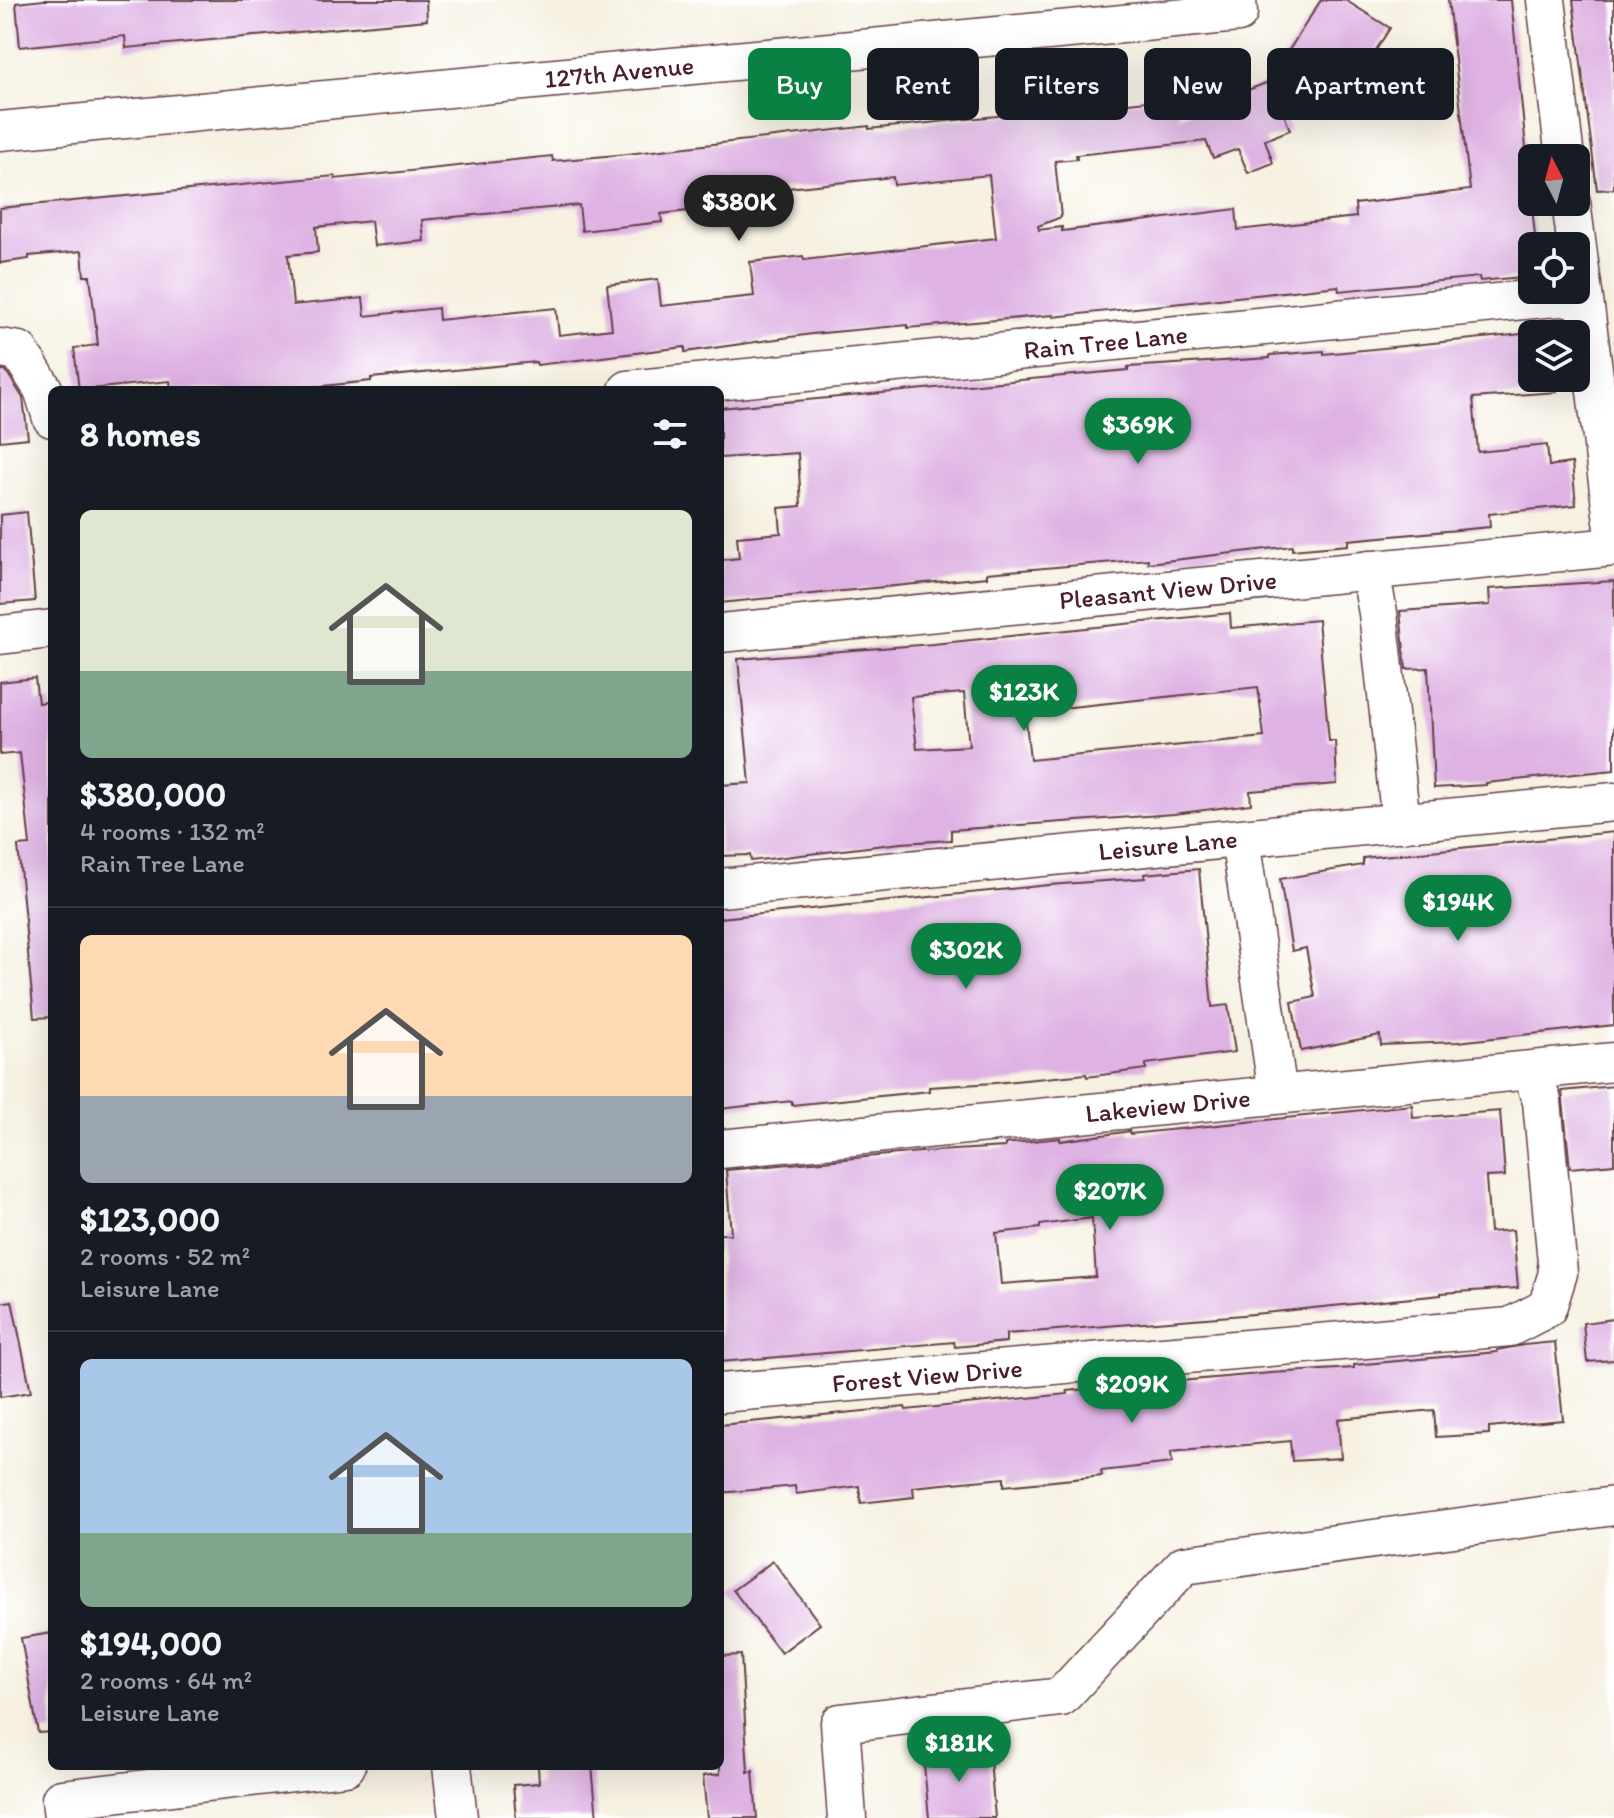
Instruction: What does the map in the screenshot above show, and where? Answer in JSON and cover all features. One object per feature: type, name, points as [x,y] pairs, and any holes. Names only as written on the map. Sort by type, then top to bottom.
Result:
[{"type":"street","points":[[1546,0],[1563,144]]},
{"type":"street","name":"127th Avenue","points":[[0,131],[1237,7]]},
{"type":"street","name":"Rain Tree Lane","points":[[668,386],[1518,301]]},
{"type":"street","points":[[1584,304],[1614,528]]},
{"type":"street","points":[[0,348],[19,351],[43,389],[48,405]]},
{"type":"street","name":"Pleasant View Drive","points":[[724,633],[1614,547]]},
{"type":"street","points":[[1370,570],[1378,613],[1401,823]]},
{"type":"street","points":[[0,635],[48,629]]},
{"type":"street","name":"Leisure Lane","points":[[724,888],[1614,802]]},
{"type":"street","points":[[1240,839],[1278,1094]]},
{"type":"street","name":"Lakeview Drive","points":[[724,1149],[1614,1062]]},
{"type":"street","name":"Forest View Drive","points":[[724,1393],[1510,1327],[1547,1308],[1558,1273],[1542,1101],[1531,1071]]},
{"type":"street","points":[[847,1818],[840,1723],[1061,1697],[1184,1565],[1614,1506]]},
{"type":"street","points":[[62,1809],[320,1770]]},
{"type":"street","points":[[452,1770],[458,1818]]},
{"type":"building","points":[[44,0],[426,0],[427,20],[126,48],[125,36],[20,47],[16,3]]},
{"type":"building","points":[[1321,0],[1345,0],[1390,28],[1377,48],[1290,48]]},
{"type":"building","points":[[1448,0],[1511,0],[1526,144],[1518,144],[1518,216],[1533,216],[1535,232],[1518,232],[1518,277],[1480,281],[1479,277],[1339,291],[1338,286],[1053,317],[908,328],[908,325],[812,334],[685,352],[685,347],[537,365],[536,362],[371,378],[371,381],[323,386],[171,386],[170,381],[79,386],[74,348],[98,345],[90,276],[84,276],[82,251],[29,256],[29,259],[0,263],[0,208],[335,176],[335,179],[552,156],[553,161],[869,126],[869,129],[995,116],[995,120],[1128,120],[1128,103],[1144,101],[1144,120],[1251,120],[1251,89],[1267,83],[1267,120],[1286,120],[1290,130],[1265,140],[1273,163],[1248,173],[1238,149],[1213,158],[1206,141],[1076,155],[1077,159],[1055,161],[1061,217],[1038,226],[1039,230],[1062,227],[1062,231],[1236,209],[1238,230],[1356,217],[1355,204],[1470,190]],"holes":[[[989,175],[996,238],[804,260],[803,256],[750,262],[754,296],[661,306],[658,279],[607,285],[612,329],[559,335],[556,308],[439,320],[438,308],[365,316],[363,298],[293,305],[288,255],[318,252],[316,227],[371,221],[374,246],[424,241],[422,220],[579,205],[582,231],[662,222],[661,214],[770,202],[769,190],[893,177],[894,185]]]},
{"type":"building","points":[[1573,0],[1614,0],[1614,189],[1597,190]]},
{"type":"building","points":[[1518,335],[1518,392],[1557,392],[1473,398],[1478,452],[1547,445],[1549,466],[1572,463],[1576,505],[1489,514],[1490,527],[1348,540],[1348,545],[1292,550],[1292,546],[1148,563],[1148,559],[987,573],[987,577],[724,603],[724,560],[739,558],[737,537],[781,533],[779,508],[801,506],[798,453],[724,458],[724,408],[1128,370],[1128,367],[1270,358],[1270,355],[1324,351],[1324,354]]},
{"type":"building","points":[[0,370],[6,371],[23,398],[28,438],[0,441]]},
{"type":"building","points":[[27,512],[35,601],[0,604],[0,515]]},
{"type":"building","points":[[1614,581],[1614,770],[1434,788],[1428,668],[1406,669],[1400,611],[1490,605],[1489,589]]},
{"type":"building","points":[[1230,613],[1231,628],[1318,620],[1329,741],[1335,741],[1337,784],[1250,791],[1251,804],[1174,814],[951,830],[951,840],[751,861],[750,855],[724,856],[724,785],[750,783],[738,659],[933,644]],"holes":[[[1258,687],[1264,737],[1030,760],[1025,712]],[[964,693],[969,746],[917,749],[911,697]]]},
{"type":"building","points":[[35,678],[38,703],[48,702],[48,1017],[34,1018],[18,846],[30,845],[20,753],[0,755],[0,682]]},
{"type":"building","points":[[1614,832],[1614,1025],[1457,1042],[1381,1045],[1380,1035],[1301,1051],[1292,1002],[1315,997],[1306,948],[1292,951],[1280,879],[1363,865],[1363,858]]},
{"type":"building","points":[[1199,869],[1212,1007],[1228,1005],[1235,1052],[1146,1064],[1146,1069],[1087,1077],[1086,1074],[929,1087],[929,1091],[724,1109],[724,918],[1145,878],[1144,874]]},
{"type":"building","points":[[1614,1086],[1614,1164],[1570,1168],[1562,1091]]},
{"type":"building","points":[[1412,1105],[1413,1118],[1500,1111],[1505,1176],[1486,1177],[1490,1232],[1513,1230],[1518,1288],[1006,1334],[1006,1342],[955,1347],[954,1342],[724,1362],[724,1234],[731,1234],[726,1170],[1005,1147],[1005,1144],[1060,1138],[1060,1141],[1129,1131],[1130,1134]],"holes":[[[1092,1218],[1096,1277],[1001,1284],[996,1233]]]},
{"type":"building","points":[[12,1301],[31,1392],[0,1397],[0,1303]]},
{"type":"building","points":[[1614,1319],[1614,1360],[1587,1362],[1583,1323]]},
{"type":"building","points":[[1555,1342],[1563,1420],[1489,1427],[1489,1434],[1436,1437],[1434,1410],[1338,1419],[1341,1458],[1292,1461],[1290,1441],[1171,1452],[1172,1463],[1101,1471],[1102,1476],[1004,1486],[1004,1478],[913,1487],[914,1497],[861,1503],[859,1486],[796,1494],[795,1486],[724,1493],[724,1425],[905,1407],[906,1410],[1068,1394],[1067,1391],[1354,1368],[1354,1365],[1497,1352]]},
{"type":"building","points":[[773,1561],[820,1624],[781,1653],[733,1590]]},
{"type":"building","points":[[48,1634],[48,1732],[38,1733],[21,1638]]},
{"type":"building","points":[[741,1655],[748,1772],[753,1771],[757,1818],[707,1818],[703,1776],[720,1774],[720,1770],[724,1770],[724,1656]]},
{"type":"building","points":[[989,1748],[995,1818],[929,1818],[923,1754]]},
{"type":"building","points":[[538,1770],[592,1770],[597,1818],[516,1818],[513,1785],[539,1783]]}]
